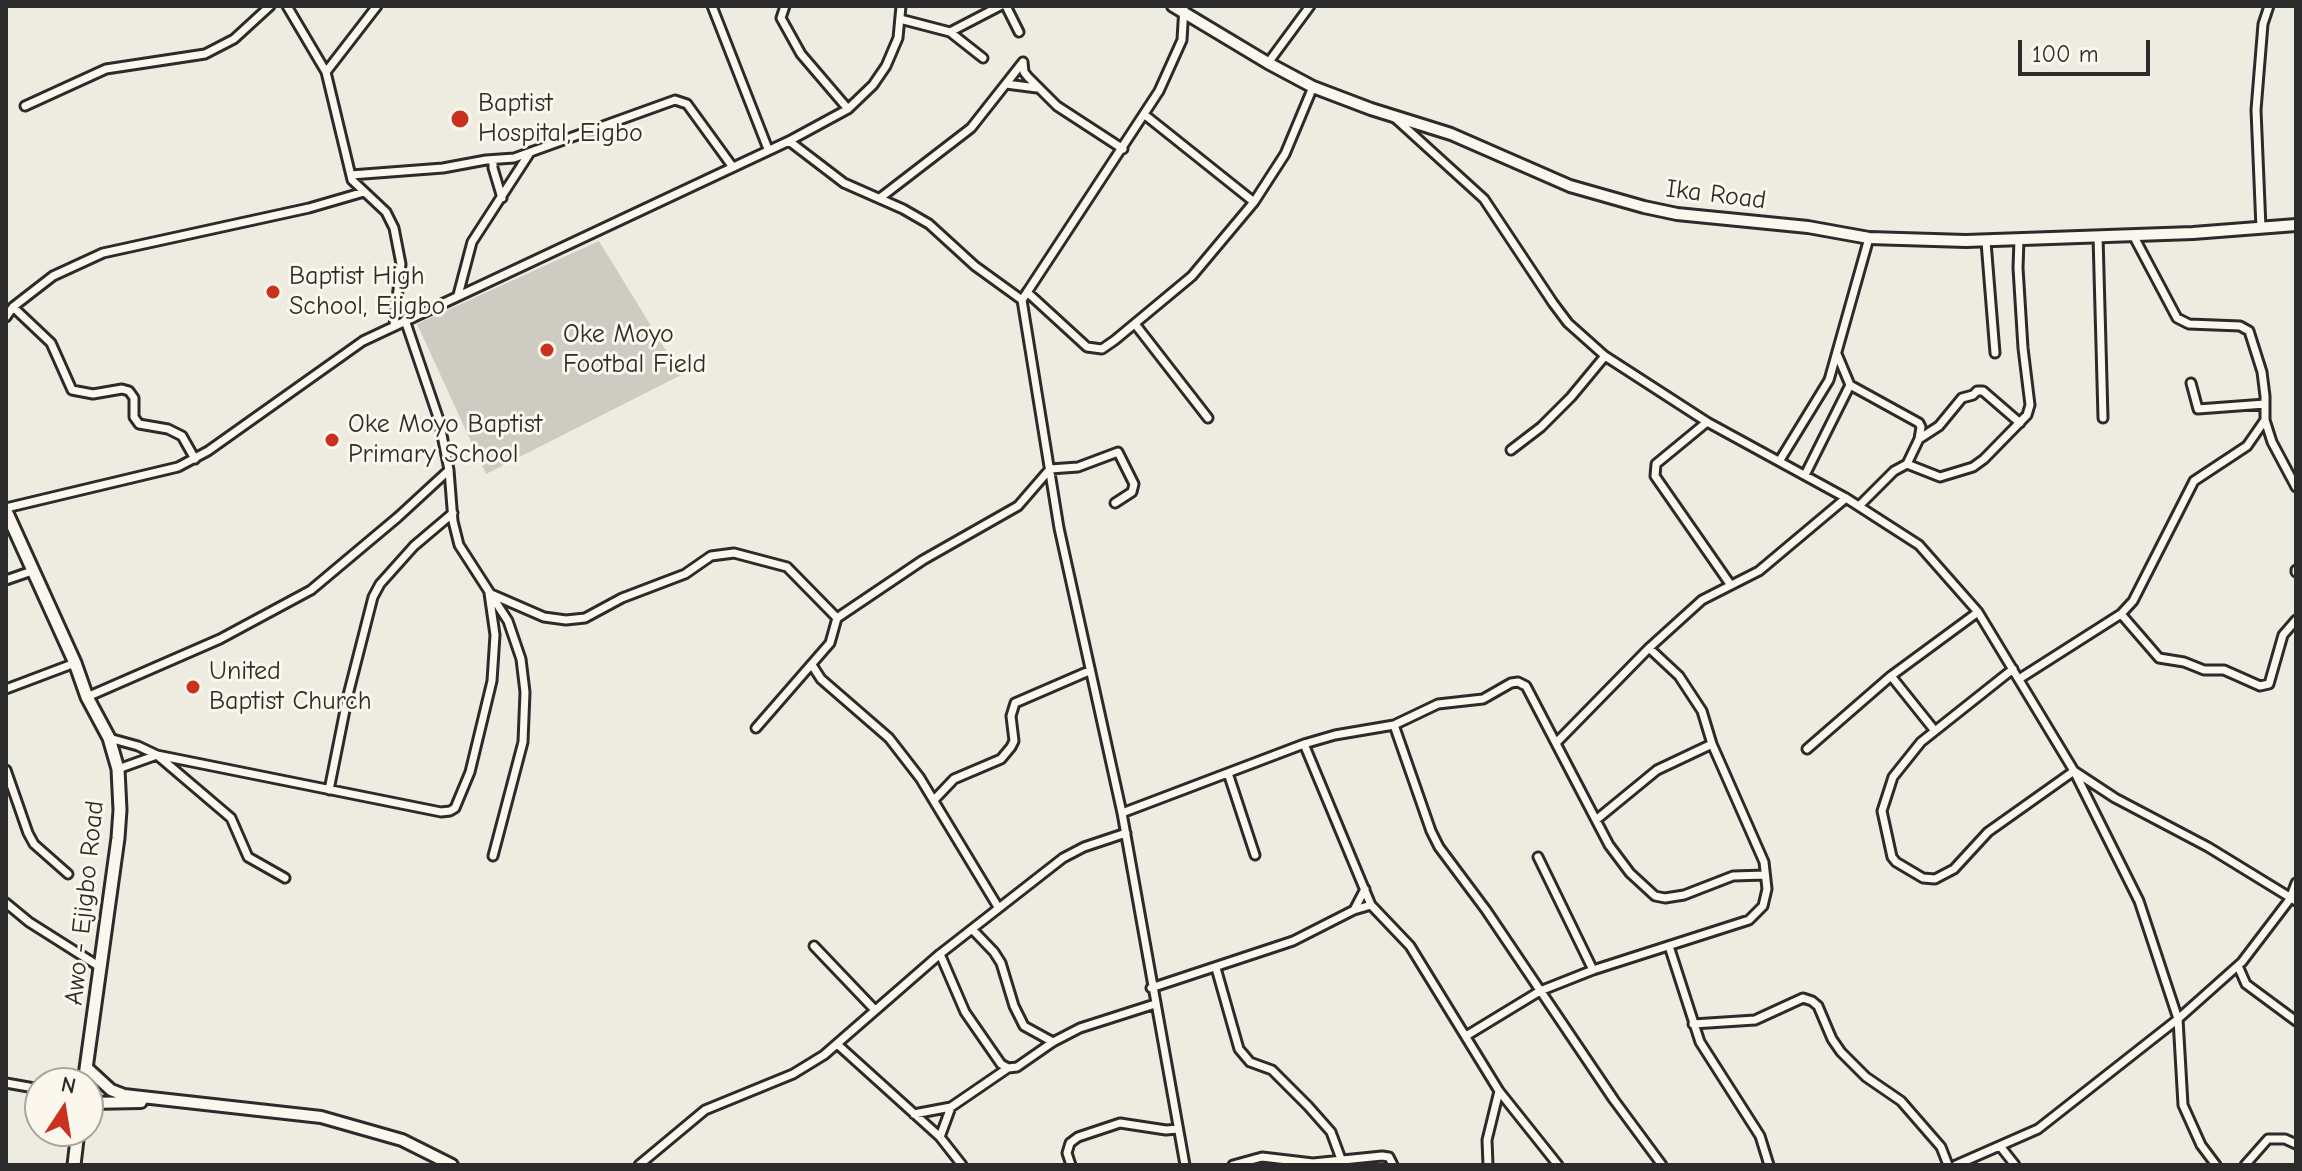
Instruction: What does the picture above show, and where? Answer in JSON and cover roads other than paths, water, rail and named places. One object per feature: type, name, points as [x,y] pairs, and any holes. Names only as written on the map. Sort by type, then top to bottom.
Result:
[{"type":"main road","name":"Awo - Ejigbo Road","points":[[6,510],[75,663],[87,697],[109,738],[118,769],[118,838],[86,1067]]},
{"type":"street","points":[[25,106],[106,69],[205,54],[234,39],[270,6]]},
{"type":"street","points":[[287,6],[326,72],[351,178],[386,212],[394,228],[400,284],[394,325]]},
{"type":"street","points":[[326,72],[377,6]]},
{"type":"street","points":[[712,6],[768,149]]},
{"type":"street","points":[[785,6],[781,18],[801,54],[848,109]]},
{"type":"street","points":[[6,510],[120,483],[178,467],[195,459],[344,353],[394,325],[789,141],[848,109],[873,85],[886,66],[898,38],[901,6]]},
{"type":"street","points":[[950,32],[1003,6],[1019,32]]},
{"type":"street","name":"Ika Road","points":[[1173,6],[1184,9],[1268,63],[1313,87],[1451,134],[1570,186],[1644,207],[1712,218],[1808,227],[1869,238],[1986,242],[2296,225]]},
{"type":"street","points":[[1268,63],[1310,6]]},
{"type":"street","points":[[2261,228],[2256,110],[2263,24],[2269,6]]},
{"type":"street","points":[[1184,9],[1182,40],[1145,115],[1022,300],[1059,528],[1126,833],[1151,988],[1185,1165]]},
{"type":"street","points":[[900,19],[950,32],[983,58]]},
{"type":"street","points":[[880,198],[971,128],[1023,62],[1024,72],[1057,106],[1123,149]]},
{"type":"street","points":[[1006,84],[1039,89]]},
{"type":"street","points":[[1027,292],[1087,347],[1102,349],[1192,276],[1254,202],[1285,154],[1313,87]]},
{"type":"street","points":[[351,178],[514,158],[675,100],[687,104],[732,166]]},
{"type":"street","points":[[1145,115],[1254,202]]},
{"type":"street","points":[[1391,115],[1484,199],[1568,323],[1605,356],[1669,394],[1707,422],[1846,498],[1919,545],[1978,612],[2074,771],[2139,901],[2178,1019],[2183,1105],[2201,1145],[2216,1165]]},
{"type":"street","points":[[789,141],[844,183],[929,224],[975,266],[1022,300]]},
{"type":"street","points":[[458,295],[468,249],[530,152]]},
{"type":"street","points":[[493,160],[502,198]]},
{"type":"street","points":[[345,197],[351,178]]},
{"type":"street","points":[[6,317],[13,307],[53,276],[103,253],[309,208],[364,192]]},
{"type":"street","points":[[2133,235],[2177,318],[2189,324],[2240,326],[2249,331],[2262,372],[2265,420],[2272,442],[2296,487]]},
{"type":"street","points":[[2098,236],[2103,418]]},
{"type":"street","points":[[1780,460],[1826,387],[1869,238]]},
{"type":"street","points":[[1907,464],[1940,477],[1973,467],[2027,415],[2030,405],[2023,348],[2019,239]]},
{"type":"street","points":[[1986,242],[1995,353]]},
{"type":"street","points":[[13,307],[51,343],[72,390],[93,394],[122,389],[129,391],[134,398],[134,417],[139,424],[168,429],[182,436],[195,459]]},
{"type":"street","points":[[405,320],[439,420],[459,545],[508,621],[516,639],[524,681],[523,742],[493,856]]},
{"type":"street","points":[[1135,324],[1208,418]]},
{"type":"street","points":[[1837,354],[1850,385],[1919,423],[1921,431],[1907,464],[1894,471],[1859,506]]},
{"type":"street","points":[[1511,450],[1541,427],[1571,397],[1605,356]]},
{"type":"street","points":[[2191,383],[2198,409],[2265,404]]},
{"type":"street","points":[[1805,475],[1850,385]]},
{"type":"street","points":[[1919,439],[1939,426],[1962,398],[1977,391],[1983,391],[2020,423]]},
{"type":"street","points":[[2019,679],[2121,614],[2133,601],[2194,481],[2247,446],[2265,420]]},
{"type":"street","points":[[1707,422],[1656,464],[1655,476],[1730,584]]},
{"type":"street","points":[[756,728],[830,643],[837,618],[923,560],[1018,506],[1050,469],[1078,467],[1118,452],[1134,484],[1132,492],[1115,503]]},
{"type":"street","points":[[87,697],[220,639],[311,590],[355,555],[449,470]]},
{"type":"street","points":[[1557,742],[1649,648],[1702,600],[1772,561],[1846,498]]},
{"type":"street","points":[[329,790],[348,695],[373,597],[414,546],[453,513]]},
{"type":"street","points":[[489,593],[544,617],[566,620],[585,618],[622,598],[685,574],[711,556],[734,553],[787,567],[837,618]]},
{"type":"street","points":[[6,580],[32,571]]},
{"type":"street","points":[[118,769],[157,755],[441,812],[455,808],[470,772],[492,681],[495,635],[489,593]]},
{"type":"street","points":[[1807,749],[1891,676],[1978,612]]},
{"type":"street","points":[[2121,614],[2159,658],[2184,662],[2204,670],[2224,670],[2265,686],[2269,684],[2283,635],[2296,620]]},
{"type":"street","points":[[1466,1036],[1540,991],[1593,970],[1749,920],[1763,906],[1767,889],[1760,849],[1712,744],[1702,711],[1683,681],[1649,648]]},
{"type":"street","points":[[6,689],[75,663]]},
{"type":"street","points":[[812,665],[821,679],[889,738],[934,800],[998,907]]},
{"type":"street","points":[[2013,669],[1921,742],[1893,777],[1882,811],[1892,857],[1923,878],[1935,879],[1954,869],[1988,832],[2074,771]]},
{"type":"street","points":[[934,800],[954,779],[1001,759],[1014,741],[1011,716],[1015,703],[1089,671]]},
{"type":"street","points":[[1891,676],[1935,731]]},
{"type":"street","points":[[1122,813],[1304,744],[1335,735],[1394,725],[1438,704],[1483,699],[1518,682],[1526,686],[1609,845],[1630,873],[1655,896],[1684,895],[1733,876],[1765,875]]},
{"type":"street","points":[[1394,725],[1439,847],[1662,1165]]},
{"type":"street","points":[[109,738],[157,755],[231,818],[248,857],[285,878]]},
{"type":"street","points":[[1304,744],[1371,905],[1410,946],[1499,1091],[1558,1165]]},
{"type":"street","points":[[1596,820],[1657,770],[1712,744]]},
{"type":"street","points":[[6,770],[34,844],[68,874]]},
{"type":"street","points":[[2074,771],[2138,811],[2208,847],[2293,900]]},
{"type":"street","points":[[1228,773],[1255,855]]},
{"type":"street","points":[[639,1165],[705,1110],[811,1065],[940,954],[1063,858],[1084,847],[1126,833]]},
{"type":"street","points":[[1538,857],[1593,970]]},
{"type":"street","points":[[1956,1165],[2038,1129],[2178,1019],[2238,966],[2293,900],[2296,883]]},
{"type":"street","points":[[1354,910],[1365,889]]},
{"type":"street","points":[[6,903],[29,922],[102,968]]},
{"type":"street","points":[[1151,988],[1310,934],[1354,910],[1371,905]]},
{"type":"street","points":[[972,929],[1001,963],[1014,1006],[1024,1026],[1053,1042]]},
{"type":"street","points":[[814,946],[875,1010]]},
{"type":"street","points":[[1669,946],[1700,1042],[1760,1136],[1769,1165]]},
{"type":"street","points":[[940,954],[965,1012],[1001,1064],[1008,1068]]},
{"type":"street","points":[[2238,966],[2246,984],[2296,1021]]},
{"type":"street","points":[[1216,968],[1239,1049],[1250,1062],[1272,1070],[1308,1106],[1331,1132],[1341,1159]]},
{"type":"street","points":[[1693,1024],[1755,1020],[1803,998],[1812,1001],[1818,1006],[1841,1052],[1866,1077],[1901,1101],[1941,1147],[1948,1165]]},
{"type":"street","points":[[914,1114],[951,1107],[1008,1068],[1017,1067],[1080,1028],[1155,1004]]},
{"type":"street","points":[[837,1044],[940,1137],[962,1165]]},
{"type":"street","points":[[104,1084],[124,1095],[321,1117],[402,1140],[452,1165]]},
{"type":"street","points":[[1488,1165],[1487,1140],[1499,1091]]},
{"type":"street","points":[[104,1103],[167,1101]]},
{"type":"street","points":[[940,1137],[951,1107]]},
{"type":"street","points":[[1071,1165],[1067,1153],[1070,1143],[1078,1137],[1120,1123],[1134,1123],[1158,1130],[1178,1129]]},
{"type":"street","points":[[2245,1165],[2268,1139],[2285,1139],[2296,1144]]},
{"type":"street","points":[[2000,1146],[2015,1165]]},
{"type":"street","points":[[1233,1165],[1262,1157],[1313,1163],[1382,1156],[1389,1157],[1393,1165]]},
{"type":"place","name":"Baptist Hospital, Eigbo","points":[[460,119]]},
{"type":"place","name":"Baptist High School, Ejigbo","points":[[273,292]]},
{"type":"place","name":"Oke Moyo Footbal Field","points":[[547,350]]},
{"type":"place","name":"Oke Moyo Baptist Primary School","points":[[332,440]]},
{"type":"place","name":"United Baptist Church","points":[[193,687]]}]
